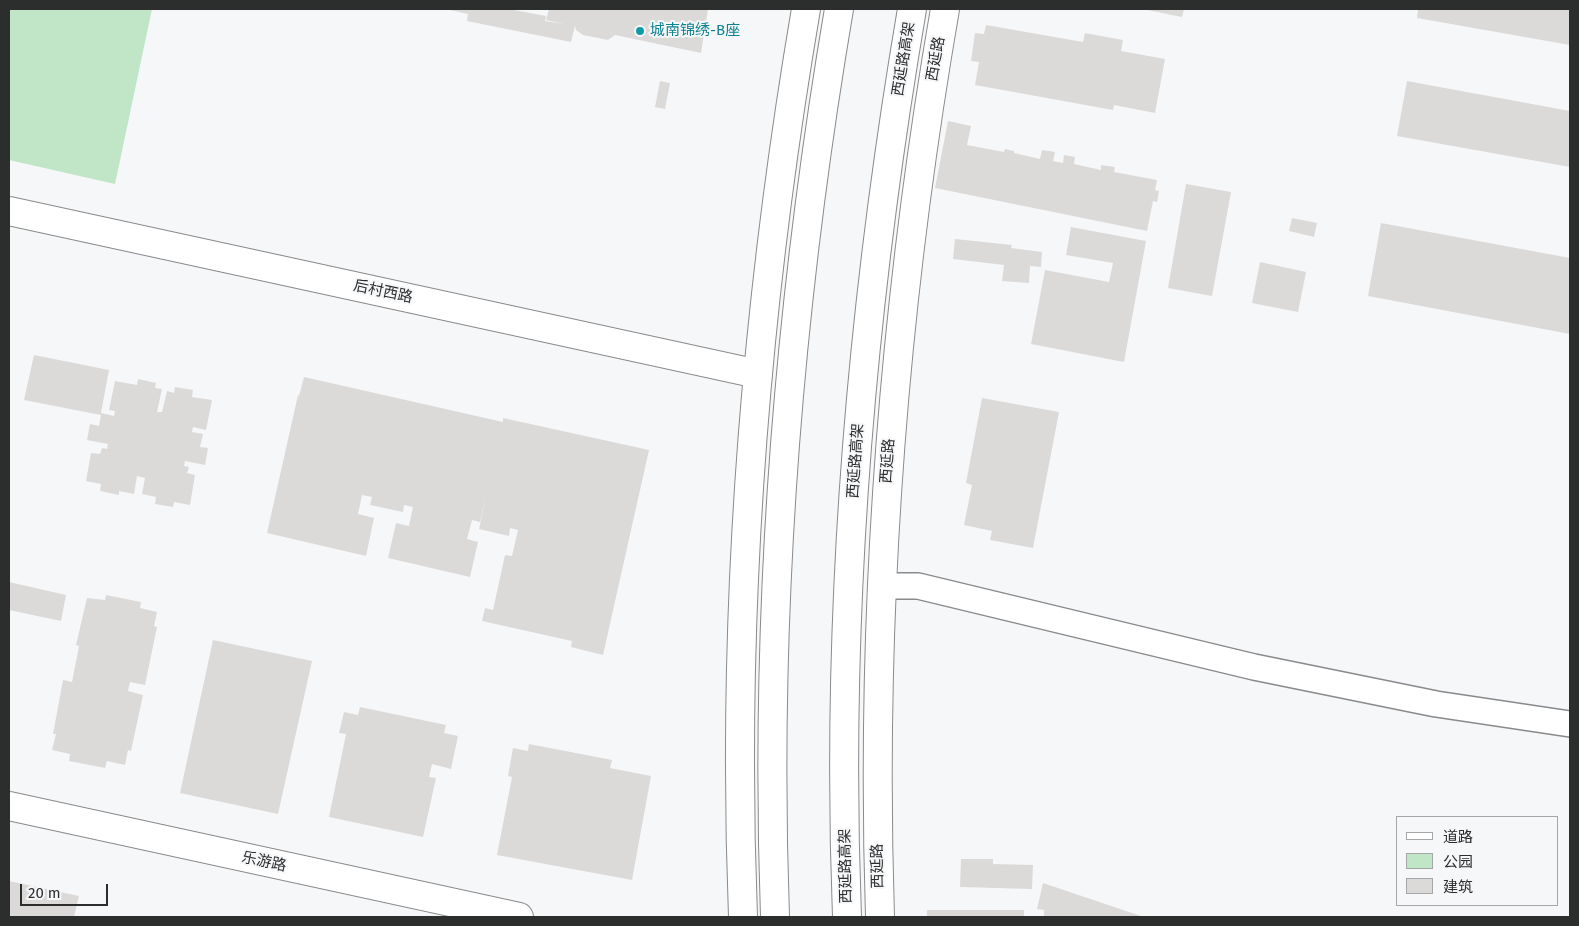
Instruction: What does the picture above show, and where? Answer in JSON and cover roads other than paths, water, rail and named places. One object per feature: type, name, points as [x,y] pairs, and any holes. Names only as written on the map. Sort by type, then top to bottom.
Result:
[{"type":"main road","points":[[743,917],[740,772],[743,629],[749,492],[758,374],[778,197],[806,9]]},
{"type":"main road","points":[[775,917],[773,700],[777,567],[784,448],[805,242],[839,9]]},
{"type":"main road","name":"西延路高架","points":[[847,917],[845,701],[855,472],[876,251],[912,9]]},
{"type":"main road","name":"西延路","points":[[880,917],[877,717],[885,501],[901,322],[923,145],[945,9]]},
{"type":"main road","name":"后村西路","points":[[9,210],[758,374]]},
{"type":"main road","name":"乐游路","points":[[9,806],[519,917]]},
{"type":"street","points":[[881,586],[918,586],[1254,667],[1436,704],[1570,724]]},
{"type":"place","name":"城南锦绣-B座","points":[[640,31]]}]
